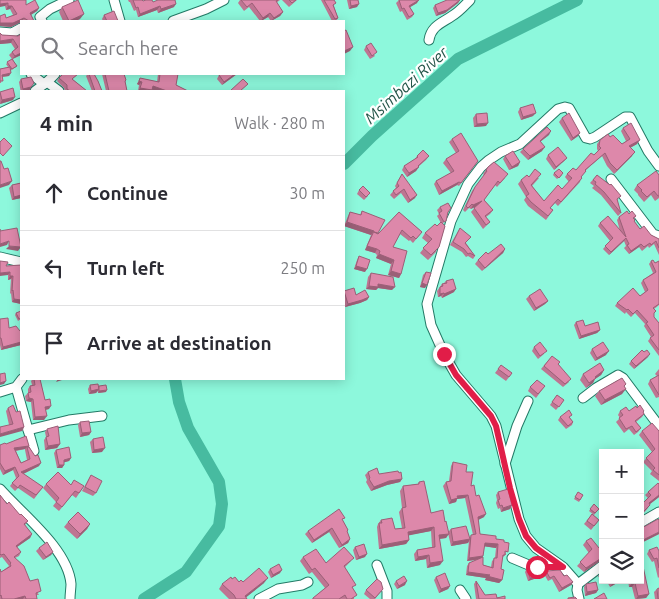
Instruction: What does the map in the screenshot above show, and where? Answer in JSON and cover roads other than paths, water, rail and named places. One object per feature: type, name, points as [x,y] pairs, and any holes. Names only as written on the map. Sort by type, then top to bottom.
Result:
[{"type":"street","points":[[38,20],[50,10],[69,0]]},
{"type":"street","points":[[114,0],[120,20]]},
{"type":"street","points":[[176,20],[224,0]]},
{"type":"street","points":[[429,40],[430,33],[439,22],[451,17],[470,0]]},
{"type":"street","points":[[0,32],[12,33],[20,29]]},
{"type":"street","points":[[33,75],[57,90]]},
{"type":"street","points":[[36,90],[54,75]]},
{"type":"street","points":[[0,113],[20,103]]},
{"type":"street","points":[[578,584],[563,567],[536,548],[526,536],[519,519],[496,426],[491,416],[456,375],[437,338],[427,304],[454,210],[468,184],[481,167],[501,152],[520,144],[562,107],[569,108],[586,138],[590,139],[625,117],[630,117],[648,151],[659,166]]},
{"type":"street","points":[[611,179],[653,234],[659,236]]},
{"type":"street","points":[[0,256],[20,262]]},
{"type":"street","points":[[583,398],[604,382],[618,375],[623,378],[659,426]]},
{"type":"street","points":[[0,392],[16,387],[21,380]]},
{"type":"street","points":[[16,387],[34,451]]},
{"type":"street","points":[[505,465],[517,426],[528,401]]},
{"type":"street","points":[[28,430],[69,420],[102,416]]},
{"type":"street","points":[[0,488],[54,546],[64,563],[71,582],[70,599]]},
{"type":"street","points":[[644,521],[659,512]]},
{"type":"street","points":[[512,558],[531,566],[563,567]]},
{"type":"street","points":[[377,565],[388,591],[387,599]]},
{"type":"street","points":[[579,599],[578,584],[599,567]]},
{"type":"street","points":[[259,599],[278,588],[302,585],[308,582]]},
{"type":"street","points":[[460,590],[466,599]]},
{"type":"waterway","name":"Msimbazi River","points":[[345,163],[372,136],[458,59],[577,0]]},
{"type":"waterway","name":"Msimbazi River","points":[[144,599],[186,572],[219,526],[222,504],[219,482],[188,428],[179,402],[175,380]]}]
